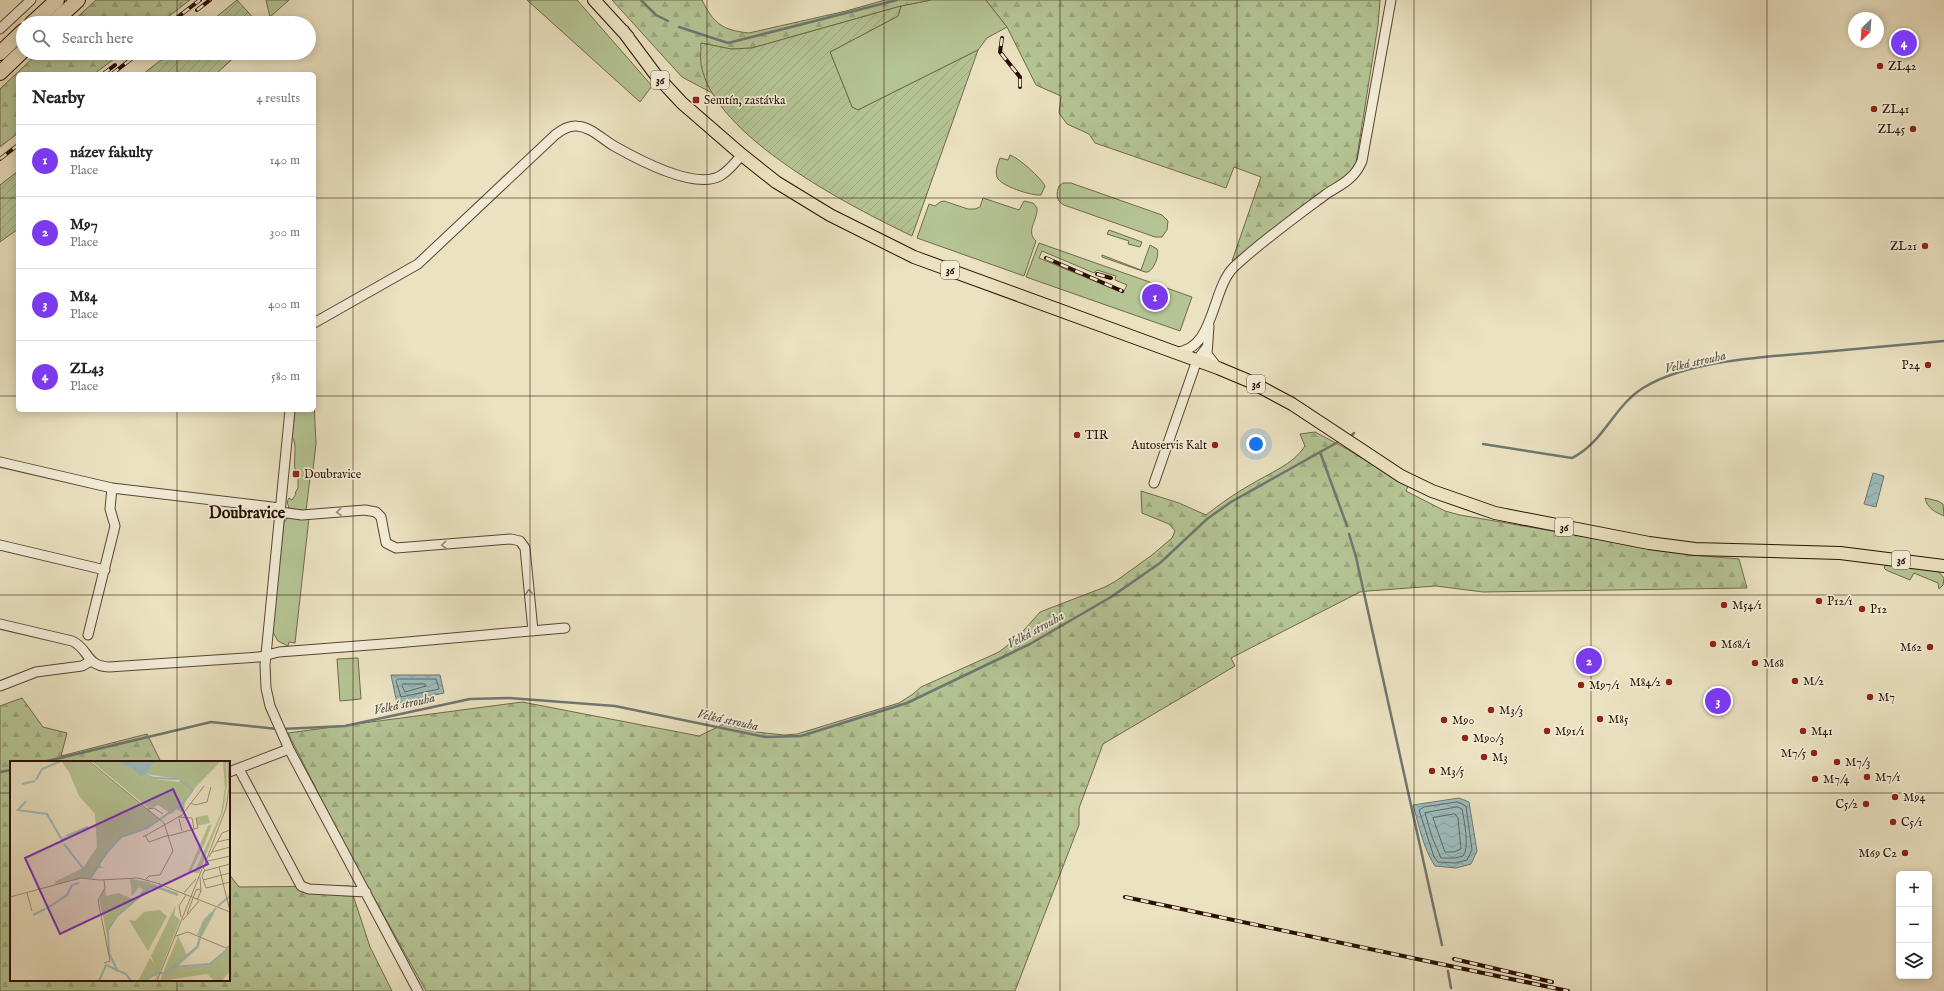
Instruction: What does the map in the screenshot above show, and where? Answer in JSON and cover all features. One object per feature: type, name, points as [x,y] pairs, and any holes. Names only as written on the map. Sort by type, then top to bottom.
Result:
[{"type":"highway","points":[[39,16],[56,0]]},
{"type":"highway","points":[[61,16],[78,0]]},
{"type":"highway","points":[[0,53],[16,38]]},
{"type":"highway","points":[[0,73],[16,58]]},
{"type":"main road","name":"36","points":[[594,0],[623,31],[665,86],[742,155],[776,182],[818,208],[904,252],[1218,368],[1274,394],[1330,429],[1384,466],[1432,491],[1476,508],[1517,518],[1688,548],[1718,551],[1840,553],[1944,566]]},
{"type":"street","points":[[0,29],[31,0]]},
{"type":"street","points":[[1197,360],[1195,350],[1196,343],[1210,318],[1227,277],[1235,267],[1272,235],[1327,194],[1345,183],[1360,166],[1391,0]]},
{"type":"street","points":[[316,321],[418,264],[555,135],[566,128],[575,126],[588,129],[636,157],[681,175],[696,179],[708,180],[720,176],[742,155]]},
{"type":"street","points":[[1210,318],[1206,347],[1209,357],[1218,368]]},
{"type":"street","points":[[1174,352],[1185,350],[1196,343]]},
{"type":"street","points":[[1154,483],[1197,360],[1206,347]]},
{"type":"street","points":[[290,412],[265,655],[266,688],[270,706],[289,750],[418,991]]},
{"type":"street","points":[[0,462],[112,488],[280,510],[302,515],[371,510],[380,517],[386,543],[396,548],[511,539],[520,541],[525,548],[533,631]]},
{"type":"street","points":[[88,635],[115,526],[110,507],[112,488]]},
{"type":"street","points":[[0,545],[105,570]]},
{"type":"street","points":[[0,624],[72,641],[80,646],[91,661],[98,665],[109,667],[265,655],[279,652],[565,628]]},
{"type":"street","points":[[0,686],[36,672],[82,666],[91,661]]},
{"type":"street","points":[[230,772],[289,750]]},
{"type":"street","points":[[239,768],[301,886],[309,889],[366,892]]},
{"type":"green space","points":[[96,0],[190,0],[169,16],[79,16]]},
{"type":"green space","points":[[237,0],[252,16],[218,16]]},
{"type":"green space","points":[[266,0],[289,0],[271,16],[270,16]]},
{"type":"green space","points":[[527,0],[577,0],[652,86],[640,102]]},
{"type":"green space","points":[[612,0],[702,0],[715,20],[725,28],[749,33],[846,11],[885,0],[931,0],[901,6],[752,48],[731,49],[701,43],[707,83],[714,94],[682,77]]},
{"type":"green space","points":[[931,0],[986,0],[1007,27],[987,38],[978,50],[858,110],[852,107],[830,52],[898,16],[901,6]]},
{"type":"green space","points":[[986,0],[1380,0],[1378,25],[1355,169],[1292,214],[1232,261],[1261,177],[1234,167],[1226,188],[1095,143],[1089,134],[1067,124],[1059,113],[1061,96],[1036,85],[1007,27]]},
{"type":"green space","points":[[901,6],[898,16],[830,52],[852,107],[858,110],[978,50],[912,236],[855,207],[822,188],[788,166],[757,143],[731,118],[711,91],[701,64],[701,43],[731,49],[752,48]]},
{"type":"green space","points":[[31,60],[113,60],[97,72],[18,72]]},
{"type":"green space","points":[[161,60],[231,60],[218,72],[146,72]]},
{"type":"green space","points":[[16,74],[16,135],[0,147],[0,89]]},
{"type":"green space","points":[[1010,155],[1035,173],[1043,182],[1045,186],[1041,195],[1017,190],[999,180],[996,172],[1000,158],[1008,160]]},
{"type":"green space","points":[[16,173],[16,230],[0,242],[0,185]]},
{"type":"green space","points":[[1063,183],[1071,183],[1162,215],[1168,221],[1167,230],[1162,237],[1155,237],[1064,205],[1059,201],[1057,194],[1059,186]]},
{"type":"green space","points":[[983,198],[1019,210],[1024,201],[1033,203],[1037,208],[1032,229],[1033,237],[1036,241],[1024,276],[917,238],[929,204],[935,206],[944,201],[968,209],[975,209],[980,207]]},
{"type":"green space","points":[[1109,230],[1142,242],[1140,247],[1128,244],[1129,241],[1107,234]]},
{"type":"green space","points":[[1039,243],[1192,297],[1180,331],[1026,277]],"holes":[[[1042,251],[1094,273],[1097,270],[1116,276],[1115,280],[1127,285],[1123,293],[1039,258]]]},
{"type":"green space","points":[[1150,245],[1157,249],[1158,255],[1154,265],[1148,272],[1145,272],[1102,257],[1102,255],[1141,270]]},
{"type":"green space","points":[[295,412],[315,412],[316,444],[313,469],[311,469],[306,511],[289,508],[287,502],[289,498],[292,500],[298,488],[298,470],[295,470],[295,444],[292,437]]},
{"type":"green space","points":[[1315,432],[1347,449],[1408,486],[1406,491],[1445,511],[1460,515],[1692,555],[1739,559],[1747,588],[1483,592],[1436,586],[1360,592],[1231,658],[1235,666],[1103,744],[1079,808],[1079,825],[1015,991],[426,991],[345,846],[288,733],[522,702],[699,736],[724,724],[756,732],[784,735],[797,734],[899,703],[921,687],[999,652],[1017,638],[1040,612],[1105,587],[1116,581],[1152,555],[1172,538],[1175,531],[1169,524],[1142,513],[1141,491],[1179,503],[1206,515],[1238,492],[1287,464],[1300,453],[1305,446],[1300,434]]},
{"type":"green space","points":[[1925,498],[1938,501],[1943,504],[1944,516],[1930,507]]},
{"type":"green space","points":[[288,517],[309,518],[295,643],[289,642],[288,646],[278,641],[272,631],[284,522]]},
{"type":"green space","points":[[1886,564],[1938,571],[1944,578],[1943,585],[1939,589],[1938,583],[1914,573],[1910,580],[1886,570],[1884,568]]},
{"type":"green space","points":[[358,658],[361,699],[340,701],[337,659]]},
{"type":"green space","points":[[22,698],[43,727],[67,733],[61,756],[147,734],[160,761],[10,761],[10,981],[230,981],[230,875],[239,887],[350,886],[370,947],[392,991],[0,991],[0,706]]},
{"type":"water","points":[[1873,473],[1884,476],[1876,507],[1864,504]]},
{"type":"water","points":[[391,675],[440,675],[444,693],[397,703]]},
{"type":"water","points":[[1459,798],[1469,802],[1477,851],[1471,864],[1456,868],[1435,866],[1424,844],[1413,805]]},
{"type":"waterway","points":[[641,0],[656,15],[668,21]]},
{"type":"waterway","points":[[679,27],[728,43],[897,0]]},
{"type":"waterway","name":"Velká strouha","points":[[1483,444],[1572,458],[1592,443],[1624,404],[1643,388],[1661,379],[1681,372],[1702,366],[1769,356],[1944,341]]},
{"type":"waterway","name":"Velká strouha","points":[[1351,436],[1354,433]]},
{"type":"waterway","name":"Velká strouha","points":[[282,729],[345,726],[470,699],[509,698],[615,706],[765,737],[801,736],[907,703],[1030,644],[1111,597],[1160,563],[1207,519],[1231,502],[1338,442]]},
{"type":"waterway","points":[[1320,452],[1347,526]]},
{"type":"waterway","points":[[1349,534],[1356,557],[1442,945]]},
{"type":"waterway","name":"Velká strouha","points":[[47,761],[211,722],[277,729]]},
{"type":"waterway","name":"Velká strouha","points":[[0,772],[10,770]]},
{"type":"waterway","points":[[1448,971],[1451,988]]},
{"type":"railway","points":[[179,16],[200,0]]},
{"type":"railway","points":[[197,10],[210,0]]},
{"type":"railway","points":[[1002,38],[1000,52],[1020,77],[1020,87]]},
{"type":"railway","points":[[115,72],[130,60]]},
{"type":"railway","points":[[106,72],[115,65]]},
{"type":"railway","points":[[0,159],[16,147]]},
{"type":"railway","points":[[1046,258],[1122,291]]},
{"type":"railway","points":[[1097,274],[1111,278]]},
{"type":"railway","points":[[1125,897],[1568,991]]},
{"type":"railway","points":[[1454,959],[1552,982]]},
{"type":"place","name":"ZL43","points":[[1904,43]]},
{"type":"place","name":"ZL42","points":[[1880,66]]},
{"type":"place","name":"Semtín, zastávka","points":[[696,100]]},
{"type":"place","name":"ZL41","points":[[1874,109]]},
{"type":"place","name":"ZL45","points":[[1913,129]]},
{"type":"place","name":"ZL21","points":[[1925,246]]},
{"type":"place","name":"název fakulty","points":[[1155,297]]},
{"type":"place","name":"P24","points":[[1928,365]]},
{"type":"place","name":"TIR","points":[[1077,435]]},
{"type":"place","name":"Autoservis Kalt","points":[[1215,445]]},
{"type":"place","name":"Doubravice","points":[[296,474]]},
{"type":"place","name":"P12/1","points":[[1819,601]]},
{"type":"place","name":"M54/1","points":[[1724,605]]},
{"type":"place","name":"P12","points":[[1862,609]]},
{"type":"place","name":"M68/1","points":[[1713,644]]},
{"type":"place","name":"M62","points":[[1930,647]]},
{"type":"place","name":"M97","points":[[1589,661]]},
{"type":"place","name":"M68","points":[[1755,663]]},
{"type":"place","name":"M/2","points":[[1795,681]]},
{"type":"place","name":"M84/2","points":[[1669,682]]},
{"type":"place","name":"M97/1","points":[[1581,685]]},
{"type":"place","name":"M7","points":[[1870,697]]},
{"type":"place","name":"M84","points":[[1718,701]]},
{"type":"place","name":"M3/3","points":[[1491,710]]},
{"type":"place","name":"M85","points":[[1600,719]]},
{"type":"place","name":"M90","points":[[1444,720]]},
{"type":"place","name":"M91/1","points":[[1547,731]]},
{"type":"place","name":"M41","points":[[1803,731]]},
{"type":"place","name":"M90/3","points":[[1465,738]]},
{"type":"place","name":"M7/5","points":[[1814,753]]},
{"type":"place","name":"M3","points":[[1484,757]]},
{"type":"place","name":"M7/3","points":[[1837,762]]},
{"type":"place","name":"M3/5","points":[[1432,771]]},
{"type":"place","name":"M7/1","points":[[1867,777]]},
{"type":"place","name":"M7/4","points":[[1815,779]]},
{"type":"place","name":"M94","points":[[1895,797]]},
{"type":"place","name":"C5/2","points":[[1866,804]]},
{"type":"place","name":"C5/1","points":[[1893,822]]},
{"type":"place","name":"M69 C2","points":[[1905,853]]},
{"type":"district","name":"Doubravice","points":[[247,512]]}]
